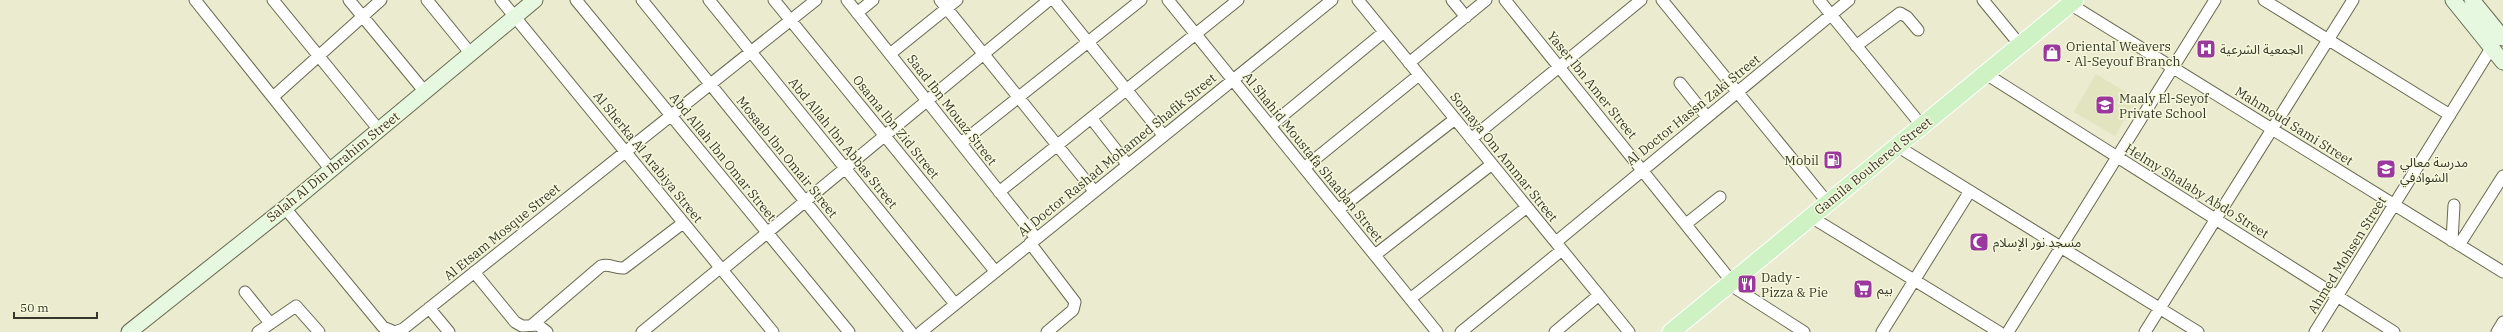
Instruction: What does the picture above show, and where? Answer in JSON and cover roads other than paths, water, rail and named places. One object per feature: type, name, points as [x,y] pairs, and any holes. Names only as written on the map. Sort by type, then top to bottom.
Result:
[{"type":"main road","name":"Gamila Bouhered Street","points":[[1680,330],[1730,283],[2072,2]]},
{"type":"street","points":[[273,0],[379,130]]},
{"type":"street","points":[[349,0],[425,92]]},
{"type":"street","points":[[273,97],[320,57],[362,16],[382,0]]},
{"type":"street","points":[[427,0],[471,54]]},
{"type":"street","name":"Al Sherka Al Arabiya Street","points":[[501,0],[684,223],[768,330]]},
{"type":"street","name":"Salah Al Din Ibrahim Street","points":[[129,332],[285,208],[535,0]]},
{"type":"street","name":"Abd Allah Ibn Omar Street","points":[[576,0],[849,332]]},
{"type":"street","name":"Mosaab Ibn Omair Street","points":[[642,0],[911,332]]},
{"type":"street","name":"Abd Allah Ibn Abbas Street","points":[[709,0],[955,304]]},
{"type":"street","name":"Osama Ibn Zid Street","points":[[774,0],[995,271]]},
{"type":"street","name":"Al Etsam Mosque Street","points":[[285,208],[383,327],[395,332],[403,329],[750,51],[816,0]]},
{"type":"street","name":"Saad Ibn Mouaz Street","points":[[847,0],[1000,192],[1075,302],[1073,310],[1047,332]]},
{"type":"street","points":[[857,13],[873,0]]},
{"type":"street","points":[[890,54],[943,4],[957,0]]},
{"type":"street","points":[[642,332],[885,136],[1049,0]]},
{"type":"street","points":[[1054,0],[1163,135]]},
{"type":"street","points":[[961,143],[1141,0]]},
{"type":"street","name":"Al Shahid Moustafa Shaaban Street","points":[[1168,0],[1437,332]]},
{"type":"street","points":[[1000,192],[1238,0]]},
{"type":"street","name":"Al Doctor Rashad Mohamed Shafik Street","points":[[921,332],[1127,164],[1332,0]]},
{"type":"street","name":"Somaya Om Ammar Street","points":[[1358,0],[1629,332]]},
{"type":"street","points":[[1452,0],[1466,17]]},
{"type":"street","points":[[1409,63],[1486,0]]},
{"type":"street","name":"Yaser Ibn Amer Street","points":[[1505,0],[1686,224],[1730,283],[1804,332]]},
{"type":"street","points":[[1471,139],[1641,0]]},
{"type":"street","points":[[1662,0],[1828,203]]},
{"type":"street","points":[[1818,0],[1922,126]]},
{"type":"street","name":"Al Doctor Hassn Zaki Street","points":[[1461,332],[1559,246],[1642,170],[1849,0]]},
{"type":"street","points":[[1982,0],[2020,45]]},
{"type":"street","points":[[2008,332],[2215,0]]},
{"type":"street","points":[[2264,0],[2450,114]]},
{"type":"street","points":[[2145,332],[2353,0]]},
{"type":"street","points":[[2453,0],[2499,37]]},
{"type":"street","points":[[2472,0],[2499,37],[2503,62]]},
{"type":"street","points":[[199,1],[331,170]]},
{"type":"street","name":"Mahmoud Sami Street","points":[[2072,2],[2172,68],[2503,272]]},
{"type":"street","points":[[943,4],[1094,191]]},
{"type":"street","points":[[1856,46],[1900,13],[1908,17],[1918,30]]},
{"type":"street","points":[[1270,126],[1384,32]]},
{"type":"street","name":"Ahmed Mohsen Street","points":[[2315,332],[2499,37]]},
{"type":"street","name":"Helmy Shalaby Abdo Street","points":[[1986,74],[2394,332]]},
{"type":"street","points":[[1304,168],[1419,75]]},
{"type":"street","points":[[1680,83],[1707,117]]},
{"type":"street","points":[[1091,118],[1127,164]]},
{"type":"street","points":[[1338,210],[1455,119]]},
{"type":"street","points":[[1897,146],[2198,332]]},
{"type":"street","points":[[1374,255],[1492,164]]},
{"type":"street","points":[[2456,243],[2503,176]]},
{"type":"street","points":[[1882,332],[1970,191]]},
{"type":"street","points":[[1686,224],[1720,197]]},
{"type":"street","points":[[2454,205],[2456,243]]},
{"type":"street","points":[[1410,299],[1527,207]]},
{"type":"street","points":[[1811,217],[1999,332]]},
{"type":"street","points":[[532,325],[601,266],[608,265],[615,268],[624,268],[684,223]]},
{"type":"street","points":[[474,272],[515,322],[522,326],[532,325],[543,327],[547,332]]},
{"type":"street","points":[[245,292],[270,323]]},
{"type":"street","points":[[1555,332],[1599,295]]},
{"type":"street","points":[[258,332],[296,306],[319,332]]},
{"type":"street","points":[[429,308],[449,332]]},
{"type":"street","points":[[2497,332],[2503,322]]},
{"type":"place","name":"الجمعية الشرعية","points":[[2206,49]]},
{"type":"place","name":"Oriental Weavers - Al-Seyouf Branch","points":[[2052,53]]},
{"type":"place","name":"Maaly El-Seyof Private School","points":[[2105,105]]},
{"type":"place","name":"Mobil","points":[[1833,160]]},
{"type":"place","name":"مدرسة معالي الشوادفي","points":[[2386,169]]},
{"type":"place","name":"مسجد نور الإسلام","points":[[1979,242]]},
{"type":"place","name":"Dady - Pizza & Pie","points":[[1747,284]]},
{"type":"place","name":"بيم","points":[[1863,289]]}]
